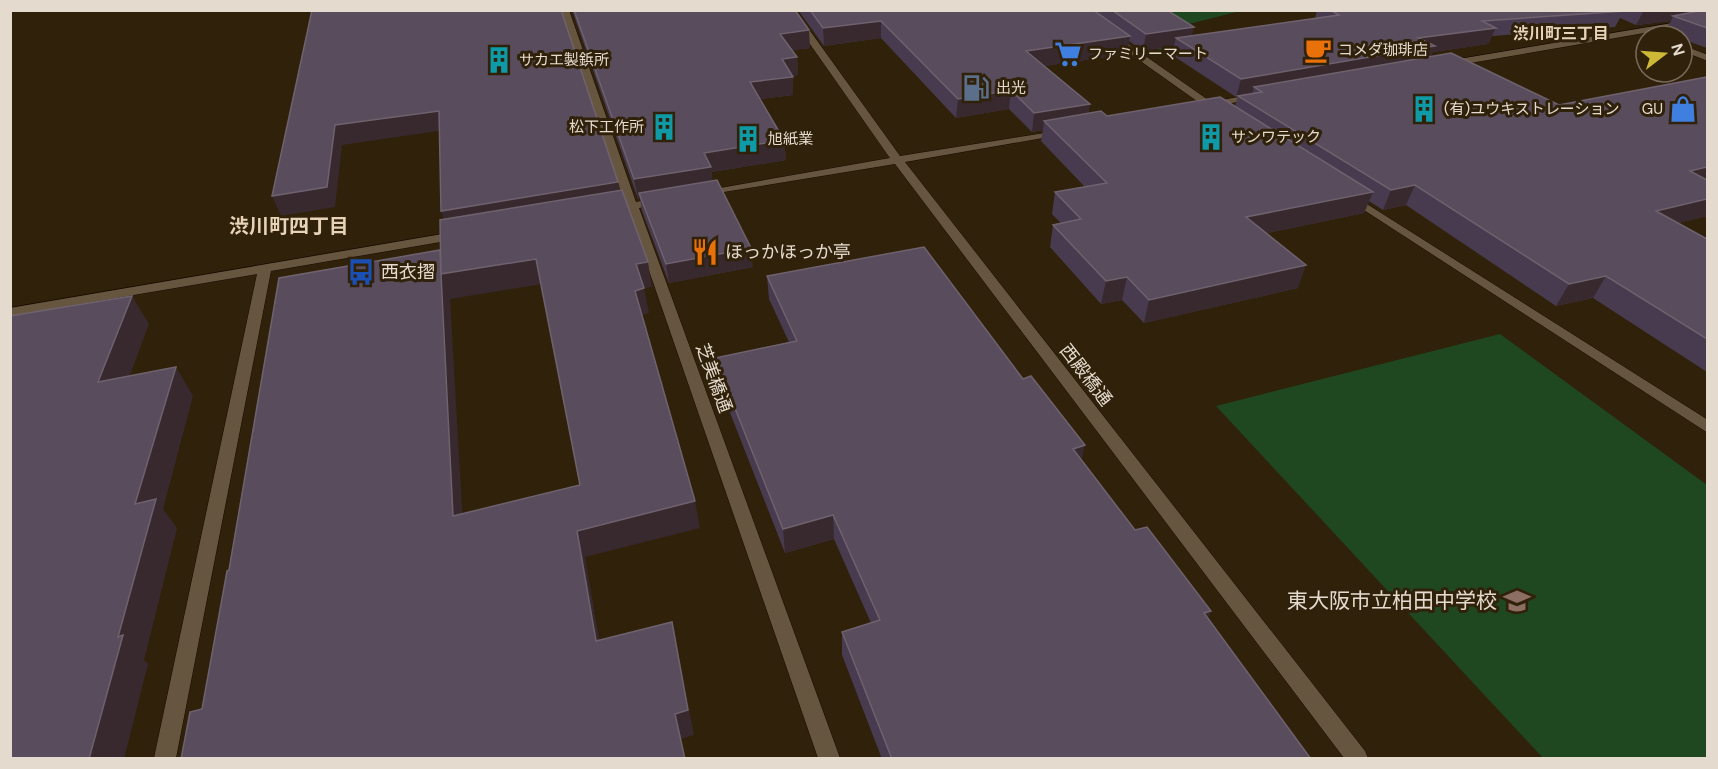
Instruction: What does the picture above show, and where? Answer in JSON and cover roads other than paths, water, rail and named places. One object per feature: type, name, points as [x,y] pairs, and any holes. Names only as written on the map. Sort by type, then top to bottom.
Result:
[{"type":"street","name":"芝美橋通","points":[[565,10],[632,206],[829,759]]},
{"type":"street","name":"西殿橋通","points":[[790,10],[898,161],[1357,759]]},
{"type":"street","points":[[1678,24],[1707,19]]},
{"type":"street","points":[[1617,23],[1634,29]]},
{"type":"street","points":[[1103,31],[1202,106],[1228,118]]},
{"type":"street","points":[[1436,66],[1634,32]]},
{"type":"street","points":[[1202,106],[1265,95]]},
{"type":"street","points":[[597,212],[1070,130]]},
{"type":"street","points":[[1338,189],[1707,428]]},
{"type":"street","points":[[10,312],[471,233]]},
{"type":"street","points":[[165,759],[265,268]]},
{"type":"place","name":"コメダ珈琲店","points":[[1318,50]]},
{"type":"place","name":"ファミリーマート","points":[[1068,54]]},
{"type":"place","name":"サカエ製鋲所","points":[[499,60]]},
{"type":"place","name":"出光","points":[[976,88]]},
{"type":"place","name":"(有)ユウキストレーション","points":[[1424,109]]},
{"type":"place","name":"GU","points":[[1683,109]]},
{"type":"place","name":"松下工作所","points":[[664,127]]},
{"type":"place","name":"サンワテック","points":[[1211,137]]},
{"type":"place","name":"旭紙業","points":[[748,139]]},
{"type":"place","name":"ほっかほっか亭","points":[[705,252]]},
{"type":"place","name":"西衣摺","points":[[361,272]]},
{"type":"place","name":"東大阪市立柏田中学校","points":[[1517,601]]},
{"type":"district","name":"渋川町三丁目","points":[[1561,33]]},
{"type":"district","name":"渋川町四丁目","points":[[289,226]]}]
